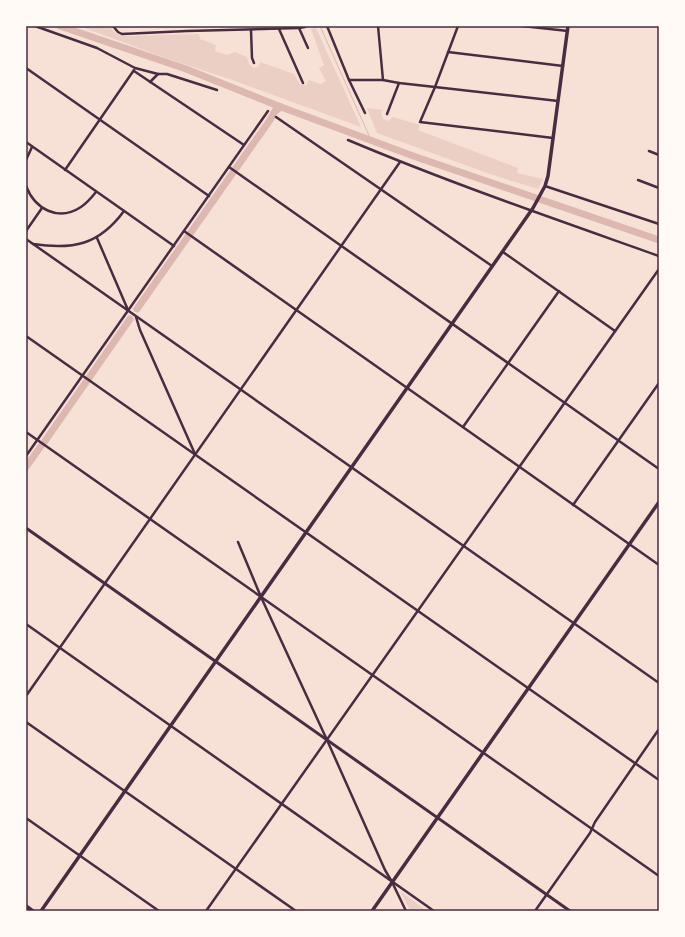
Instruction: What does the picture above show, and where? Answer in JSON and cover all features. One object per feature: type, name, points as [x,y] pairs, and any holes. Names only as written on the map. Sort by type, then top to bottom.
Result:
[{"type":"main road","points":[[41,911],[503,252],[545,188],[548,176],[568,26]]},
{"type":"main road","points":[[372,911],[659,502]]},
{"type":"main road","points":[[26,906],[33,911]]},
{"type":"street","points":[[35,26],[97,48],[135,70],[150,82],[244,145]]},
{"type":"street","points":[[112,26],[122,34],[186,30],[279,29],[307,26]]},
{"type":"street","points":[[327,26],[349,80],[365,113]]},
{"type":"street","points":[[378,26],[383,80]]},
{"type":"street","points":[[458,26],[420,122],[553,138]]},
{"type":"street","points":[[522,26],[568,31]]},
{"type":"street","points":[[299,28],[308,48]]},
{"type":"street","points":[[279,29],[303,83]]},
{"type":"street","points":[[250,30],[252,58],[254,63]]},
{"type":"street","points":[[448,52],[563,66]]},
{"type":"street","points":[[26,68],[209,196]]},
{"type":"street","points":[[135,70],[167,74],[217,90]]},
{"type":"street","points":[[65,170],[135,70]]},
{"type":"street","points":[[150,82],[158,74]]},
{"type":"street","points":[[349,80],[383,80],[558,101]]},
{"type":"street","points":[[387,114],[399,83]]},
{"type":"street","points":[[26,456],[174,246],[186,232],[209,196],[231,168],[244,145],[268,111]]},
{"type":"street","points":[[276,117],[492,266]]},
{"type":"street","points":[[348,140],[400,162],[659,256]]},
{"type":"street","points":[[26,142],[174,246]]},
{"type":"street","points":[[26,160],[32,147]]},
{"type":"street","points":[[649,151],[659,155]]},
{"type":"street","points":[[26,696],[400,162]]},
{"type":"street","points":[[231,168],[659,469]]},
{"type":"street","points":[[638,180],[659,188]]},
{"type":"street","points":[[26,186],[35,202],[42,208],[54,213],[74,211],[85,204],[96,192]]},
{"type":"street","points":[[545,188],[659,224]]},
{"type":"street","points":[[26,231],[42,208]]},
{"type":"street","points":[[33,244],[48,246],[81,244],[97,238],[113,226],[124,211]]},
{"type":"street","points":[[186,232],[659,566]]},
{"type":"street","points":[[97,238],[128,311]]},
{"type":"street","points":[[26,239],[659,683]]},
{"type":"street","points":[[503,252],[615,331]]},
{"type":"street","points":[[206,911],[659,269]]},
{"type":"street","points":[[462,427],[559,291]]},
{"type":"street","points":[[136,316],[140,330],[195,454]]},
{"type":"street","points":[[26,336],[659,780]]},
{"type":"street","points":[[573,505],[659,383]]},
{"type":"street","points":[[26,432],[659,876]]},
{"type":"street","points":[[26,528],[570,911]]},
{"type":"street","points":[[238,542],[261,597],[385,870],[406,911]]},
{"type":"street","points":[[26,624],[434,911]]},
{"type":"street","points":[[26,722],[296,911]]},
{"type":"street","points":[[535,911],[590,833],[595,822],[659,730]]},
{"type":"street","points":[[26,818],[158,911]]},
{"type":"shaded area","points":[[79,26],[109,26],[117,34],[124,36],[199,34],[200,39],[216,45],[215,51],[227,55],[235,52],[247,57],[249,64],[254,68],[259,66],[260,62],[294,74],[300,84],[306,85],[309,80],[320,84],[326,81],[319,68],[324,65],[311,29],[316,28],[361,127],[235,81],[163,57]]},
{"type":"shaded area","points":[[367,108],[383,110],[381,112],[383,119],[388,121],[393,117],[420,125],[418,130],[518,168],[517,173],[543,179],[538,189],[490,174],[377,133]]},
{"type":"shaded area","points":[[400,891],[427,911],[410,911]]},
{"type":"waterway","points":[[60,26],[186,69],[281,107],[416,157],[659,240]]},
{"type":"waterway","points":[[320,26],[371,140]]},
{"type":"waterway","points":[[137,309],[275,111],[281,107]]},
{"type":"waterway","points":[[45,441],[130,319]]},
{"type":"waterway","points":[[26,467],[41,446]]}]
